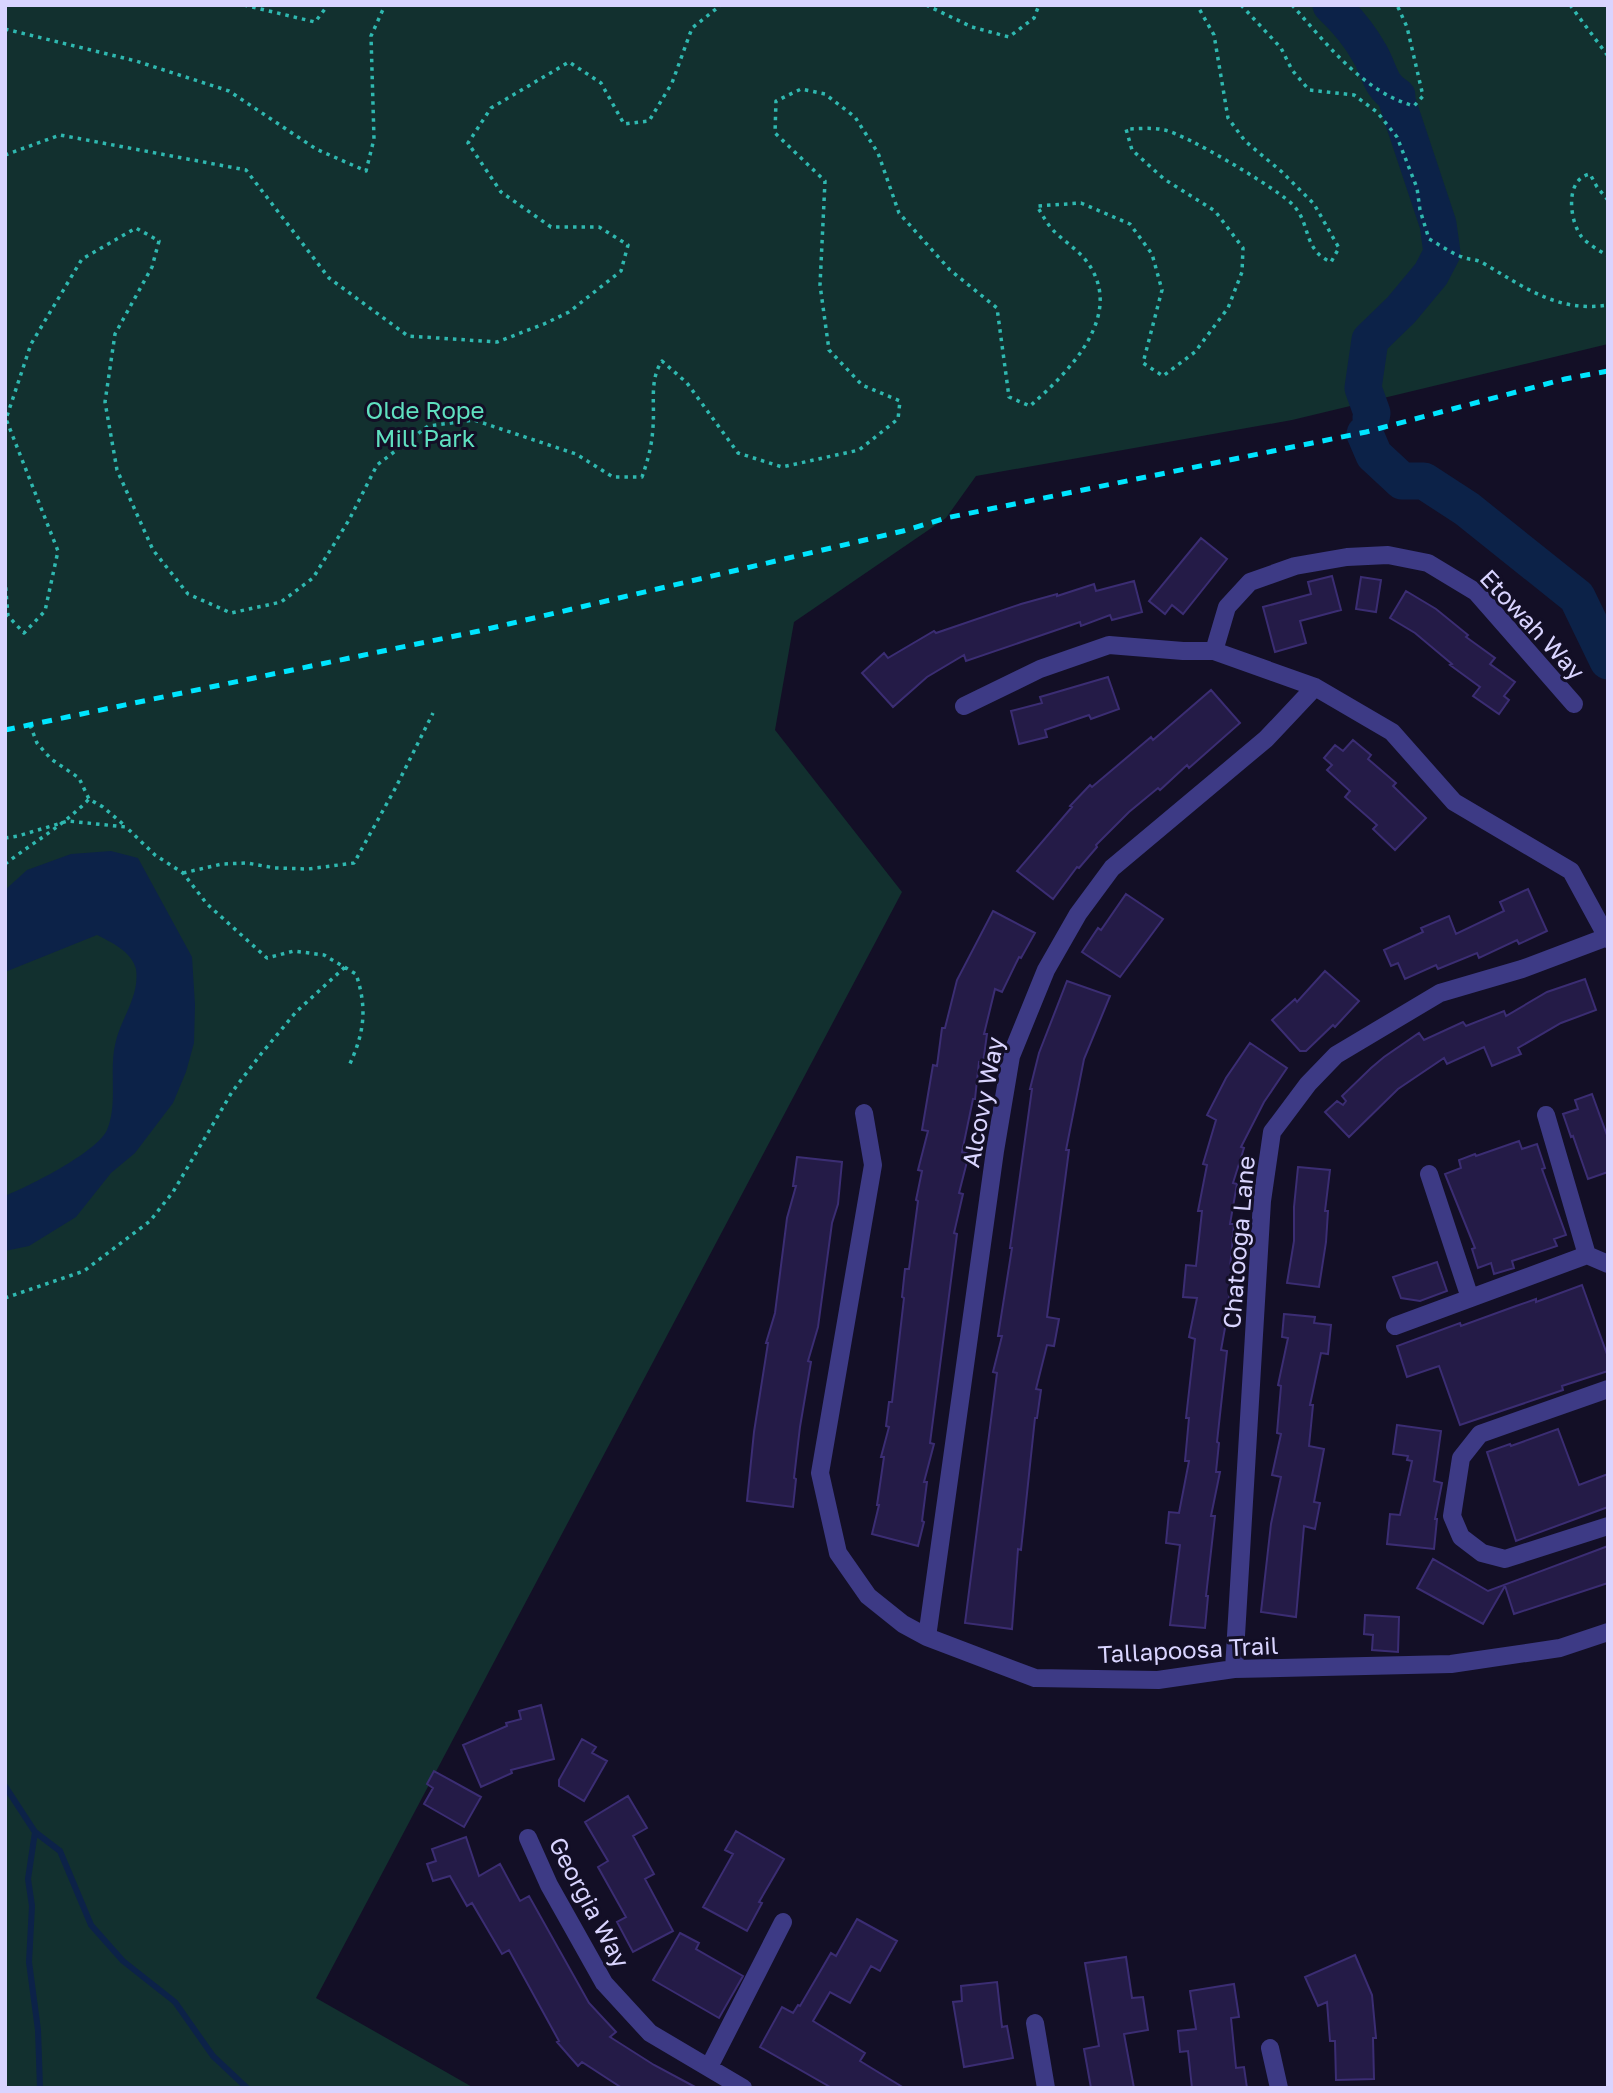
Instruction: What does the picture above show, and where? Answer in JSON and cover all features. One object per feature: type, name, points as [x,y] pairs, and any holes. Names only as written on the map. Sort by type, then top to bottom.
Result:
[{"type":"street","name":"Etowah Way","points":[[1214,650],[1227,607],[1250,582],[1295,566],[1348,557],[1388,555],[1428,563],[1476,592],[1574,704]]},
{"type":"street","points":[[964,706],[1040,669],[1109,645],[1184,651],[1214,650],[1314,687],[1392,732],[1454,802],[1571,871],[1607,938]]},
{"type":"street","name":"Alcovy Way","points":[[927,1637],[995,1151],[1011,1056],[1041,982],[1078,914],[1112,868],[1266,738],[1314,687]]},
{"type":"street","name":"Chatooga Lane","points":[[1234,1669],[1262,1201],[1272,1132],[1308,1084],[1336,1055],[1440,992],[1522,969],[1607,938]]},
{"type":"street","name":"Tallapoosa Trail","points":[[864,1113],[873,1165],[820,1473],[838,1553],[868,1596],[903,1625],[927,1637],[1035,1678],[1158,1680],[1234,1669],[1451,1664],[1560,1648],[1608,1632]]},
{"type":"street","points":[[1546,1115],[1587,1255]]},
{"type":"street","points":[[1429,1174],[1470,1298]]},
{"type":"street","points":[[1395,1326],[1587,1255],[1608,1264]]},
{"type":"street","points":[[1608,1389],[1480,1434],[1461,1458],[1452,1516],[1461,1538],[1482,1553],[1505,1559],[1608,1526]]},
{"type":"street","name":"Georgia Way","points":[[528,1838],[549,1885],[604,1983],[650,2033],[743,2088]]},
{"type":"street","points":[[709,2067],[783,1922]]},
{"type":"street","points":[[1035,2023],[1046,2088]]},
{"type":"street","points":[[1270,2048],[1279,2088]]},
{"type":"path","points":[[244,5],[315,22],[328,5]]},
{"type":"path","points":[[5,29],[136,61],[229,91],[316,149],[366,171],[374,139],[371,36],[385,5]]},
{"type":"path","points":[[5,155],[60,135],[246,170],[329,278],[408,336],[497,342],[569,312],[621,271],[628,245],[598,227],[551,227],[501,192],[468,143],[491,108],[569,62],[601,83],[624,124],[649,121],[672,83],[692,29],[721,5]]},
{"type":"path","points":[[926,5],[972,27],[1009,37],[1034,18],[1039,5]]},
{"type":"path","points":[[5,579],[8,616],[24,633],[45,611],[58,551],[6,419],[31,344],[82,259],[136,228],[159,241],[152,267],[115,334],[105,402],[117,470],[153,550],[188,594],[231,613],[281,602],[313,578],[349,520],[377,465],[428,426],[474,420],[576,454],[613,477],[642,477],[649,457],[653,428],[654,373],[662,361],[687,383],[738,453],[782,467],[859,450],[898,419],[900,401],[862,384],[829,350],[820,285],[825,181],[775,133],[776,101],[801,89],[825,94],[855,117],[878,153],[899,213],[950,270],[997,309],[1009,397],[1030,406],[1050,389],[1084,351],[1099,314],[1099,285],[1084,258],[1050,227],[1037,206],[1081,203],[1130,224],[1152,254],[1162,290],[1143,363],[1163,376],[1195,352],[1228,308],[1241,272],[1242,248],[1215,211],[1164,179],[1132,150],[1126,129],[1166,130],[1255,177],[1295,207],[1312,248],[1321,258],[1331,262],[1339,248],[1314,204],[1245,141],[1228,118],[1214,35],[1197,5]]},
{"type":"path","points":[[1241,5],[1281,48],[1292,70],[1309,90],[1354,95],[1377,111],[1397,137],[1417,188],[1429,239],[1461,257],[1480,261],[1500,275],[1551,302],[1589,308],[1608,305]]},
{"type":"path","points":[[1292,5],[1343,61],[1385,95],[1414,106],[1423,96],[1407,27],[1397,5]]},
{"type":"path","points":[[1570,5],[1608,56]]},
{"type":"path","points":[[1608,200],[1590,174],[1582,175],[1576,182],[1570,202],[1581,236],[1608,256]]},
{"type":"path","points":[[183,873],[222,864],[247,863],[275,868],[308,869],[354,863],[433,713]]},
{"type":"path","points":[[30,725],[37,743],[51,760],[79,778],[89,799],[103,807],[155,855],[183,873],[207,904],[267,958],[294,951],[324,955],[356,974],[364,996],[360,1043],[348,1068]]},
{"type":"path","points":[[5,864],[68,821],[89,799]]},
{"type":"path","points":[[5,838],[68,821],[126,827]]},
{"type":"path","points":[[5,1298],[84,1271],[150,1221],[173,1192],[232,1092],[261,1054],[296,1012],[345,967]]},
{"type":"green space","name":"Olde Rope Mill Park","points":[[5,5],[1608,5],[1608,344],[1292,420],[976,476],[946,518],[794,622],[775,730],[902,892],[316,1998],[474,2088],[5,2088]]},
{"type":"water","points":[[111,851],[138,858],[192,957],[194,1043],[173,1103],[135,1153],[111,1173],[76,1217],[29,1246],[5,1251],[5,1196],[45,1177],[90,1149],[107,1130],[112,1110],[115,1045],[135,989],[136,969],[120,948],[97,935],[5,972],[5,890],[27,870],[71,854]]},
{"type":"building","points":[[1201,538],[1227,559],[1183,614],[1172,605],[1165,614],[1149,601]]},
{"type":"building","points":[[1332,576],[1341,610],[1300,621],[1306,643],[1275,652],[1263,607],[1311,594],[1308,582]]},
{"type":"building","points":[[1361,577],[1381,580],[1376,612],[1356,609]]},
{"type":"building","points":[[1134,581],[1142,612],[1112,620],[1110,615],[1081,626],[1080,622],[966,661],[964,655],[927,677],[893,707],[862,673],[884,653],[888,658],[934,631],[936,633],[1021,604],[1094,584],[1096,591]]},
{"type":"building","points":[[1406,591],[1436,609],[1468,635],[1466,637],[1495,658],[1490,664],[1515,682],[1504,696],[1509,700],[1499,714],[1473,696],[1480,687],[1450,665],[1452,664],[1415,633],[1390,618]]},
{"type":"building","points":[[1108,677],[1119,709],[1091,719],[1089,715],[1045,730],[1047,737],[1019,744],[1011,711],[1042,703],[1040,697]]},
{"type":"building","points":[[1211,690],[1240,723],[1189,768],[1187,765],[1160,790],[1158,788],[1129,812],[1096,845],[1053,899],[1017,871],[1090,785],[1092,787],[1151,737],[1153,740]]},
{"type":"building","points":[[1353,740],[1371,755],[1368,759],[1396,783],[1393,786],[1426,818],[1395,850],[1373,829],[1377,825],[1345,797],[1350,791],[1327,770],[1332,765],[1324,758],[1335,745],[1343,751]]},
{"type":"building","points":[[1528,889],[1547,931],[1519,944],[1517,940],[1479,958],[1477,953],[1438,969],[1436,965],[1405,979],[1398,963],[1391,966],[1384,950],[1423,932],[1421,928],[1449,916],[1456,934],[1504,911],[1500,902]]},
{"type":"building","points":[[1126,894],[1163,919],[1120,977],[1082,952]]},
{"type":"building","points":[[993,911],[1035,933],[1021,958],[1019,957],[1002,992],[995,989],[984,1034],[987,1034],[983,1063],[979,1062],[975,1099],[962,1152],[969,1154],[959,1193],[963,1194],[954,1233],[957,1234],[930,1443],[934,1444],[924,1482],[927,1482],[924,1522],[918,1546],[872,1534],[879,1505],[884,1457],[881,1457],[889,1427],[886,1426],[889,1402],[892,1402],[905,1269],[909,1269],[916,1200],[922,1171],[918,1170],[928,1131],[922,1130],[933,1065],[937,1066],[942,1028],[945,1028],[957,980]]},
{"type":"building","points":[[1325,971],[1359,1001],[1335,1027],[1333,1025],[1306,1051],[1300,1051],[1272,1020],[1295,999],[1297,1002]]},
{"type":"building","points":[[1585,979],[1596,1010],[1561,1023],[1518,1048],[1521,1054],[1492,1066],[1484,1047],[1447,1064],[1444,1058],[1398,1089],[1349,1137],[1325,1112],[1337,1101],[1343,1105],[1346,1101],[1342,1096],[1371,1068],[1419,1033],[1424,1040],[1463,1022],[1466,1026],[1504,1011],[1506,1016],[1547,992]]},
{"type":"building","points":[[1067,981],[1110,996],[1084,1059],[1066,1150],[1069,1150],[1047,1317],[1059,1319],[1054,1346],[1047,1345],[1036,1389],[1041,1390],[1035,1418],[1021,1550],[1018,1549],[1012,1629],[965,1623],[997,1373],[993,1372],[1002,1336],[998,1336],[1012,1248],[1030,1089],[1039,1053]]},
{"type":"building","points":[[1250,1043],[1287,1068],[1264,1102],[1241,1147],[1244,1148],[1233,1183],[1237,1184],[1230,1224],[1234,1224],[1232,1269],[1221,1350],[1227,1351],[1217,1442],[1216,1472],[1220,1472],[1211,1516],[1215,1516],[1205,1628],[1170,1625],[1180,1545],[1166,1543],[1169,1512],[1179,1513],[1189,1461],[1185,1461],[1189,1418],[1186,1418],[1195,1339],[1189,1337],[1197,1298],[1183,1297],[1186,1265],[1196,1266],[1202,1211],[1198,1211],[1207,1165],[1203,1164],[1216,1120],[1207,1115],[1226,1078]]},
{"type":"building","points":[[1592,1094],[1608,1138],[1608,1172],[1588,1179],[1563,1114],[1578,1109],[1575,1100]]},
{"type":"building","points":[[1519,1141],[1522,1149],[1537,1144],[1545,1168],[1542,1169],[1566,1235],[1554,1239],[1557,1246],[1512,1261],[1514,1268],[1494,1274],[1491,1263],[1478,1268],[1472,1249],[1475,1248],[1445,1174],[1461,1168],[1459,1160]]},
{"type":"building","points":[[797,1157],[842,1162],[818,1327],[808,1361],[811,1362],[800,1427],[793,1507],[747,1501],[766,1343],[775,1313],[787,1218],[796,1186],[793,1186]]},
{"type":"building","points":[[1298,1167],[1330,1170],[1325,1211],[1328,1211],[1326,1242],[1319,1287],[1287,1283],[1294,1241]]},
{"type":"building","points":[[1437,1262],[1447,1291],[1420,1301],[1401,1298],[1393,1277]]},
{"type":"building","points":[[1582,1285],[1608,1357],[1608,1371],[1562,1386],[1563,1390],[1460,1425],[1439,1366],[1407,1377],[1397,1346],[1460,1323],[1461,1326]]},
{"type":"building","points":[[1284,1314],[1315,1317],[1314,1323],[1331,1325],[1328,1354],[1321,1353],[1310,1405],[1313,1405],[1309,1446],[1324,1449],[1314,1502],[1320,1503],[1315,1529],[1304,1526],[1296,1617],[1261,1612],[1271,1524],[1281,1477],[1272,1475],[1281,1434],[1277,1433],[1281,1386],[1278,1385],[1288,1338],[1282,1337]]},
{"type":"building","points":[[1397,1425],[1441,1431],[1434,1481],[1442,1483],[1435,1519],[1434,1549],[1387,1544],[1390,1514],[1400,1515],[1412,1461],[1407,1460],[1408,1456],[1393,1454]]},
{"type":"building","points":[[1558,1429],[1579,1485],[1608,1474],[1608,1507],[1516,1541],[1487,1452]]},
{"type":"building","points":[[1608,1546],[1608,1583],[1514,1614],[1505,1586],[1483,1624],[1417,1588],[1433,1559],[1488,1591]]},
{"type":"building","points":[[1365,1615],[1399,1617],[1398,1652],[1372,1650],[1373,1635],[1364,1634]]},
{"type":"building","points":[[541,1705],[554,1759],[511,1770],[512,1773],[481,1787],[463,1745],[507,1726],[506,1723],[521,1719],[519,1711]]},
{"type":"building","points":[[582,1739],[596,1747],[592,1753],[607,1761],[584,1801],[559,1786],[559,1780]]},
{"type":"building","points":[[434,1771],[481,1797],[464,1827],[424,1804],[433,1788],[427,1784]]},
{"type":"building","points":[[628,1796],[647,1828],[633,1836],[654,1874],[645,1879],[673,1931],[633,1952],[617,1922],[626,1917],[598,1867],[608,1861],[585,1822]]},
{"type":"building","points":[[736,1831],[784,1859],[759,1902],[762,1903],[747,1931],[703,1907],[733,1854],[725,1850]]},
{"type":"building","points":[[466,1837],[479,1876],[500,1864],[520,1901],[529,1896],[589,2003],[616,2032],[610,2037],[697,2088],[622,2088],[582,2062],[578,2066],[557,2042],[559,2041],[509,1950],[502,1954],[472,1903],[467,1906],[450,1876],[433,1881],[427,1864],[436,1861],[432,1849]]},
{"type":"building","points":[[857,1919],[897,1941],[880,1971],[871,1966],[850,2003],[830,1992],[813,2021],[865,2053],[860,2061],[904,2088],[832,2088],[760,2047],[782,2007],[793,2013],[798,2005],[800,2006],[831,1953],[836,1956]]},
{"type":"building","points":[[680,1933],[699,1943],[696,1949],[743,1976],[719,2018],[653,1980]]},
{"type":"building","points":[[1355,1955],[1372,1995],[1376,2038],[1373,2038],[1374,2079],[1336,2080],[1335,2041],[1330,2041],[1327,2002],[1318,2006],[1305,1977]]},
{"type":"building","points":[[1126,1957],[1132,1998],[1143,1997],[1148,2030],[1124,2034],[1134,2088],[1091,2088],[1084,2049],[1099,2046],[1085,1963]]},
{"type":"building","points":[[997,1982],[1002,2027],[1007,2026],[1013,2058],[964,2067],[953,2002],[962,2001],[961,1986]]},
{"type":"building","points":[[1234,1984],[1239,2017],[1231,2018],[1236,2068],[1244,2067],[1247,2088],[1192,2088],[1188,2051],[1180,2052],[1178,2031],[1196,2029],[1190,1991]]},
{"type":"waterway","points":[[1331,5],[1357,34],[1383,82],[1397,96],[1438,224],[1442,253],[1431,274],[1401,310],[1370,340],[1363,388],[1372,413],[1371,418]]},
{"type":"waterway","points":[[1365,434],[1374,455],[1402,481],[1424,481],[1467,509],[1577,597],[1608,661]]},
{"type":"waterway","points":[[5,1786],[35,1832],[60,1851],[91,1925],[123,1961],[175,2002],[213,2056],[247,2088]]},
{"type":"waterway","points":[[35,1832],[28,1879],[32,1906],[29,1962],[38,2030],[40,2088]]},
{"type":"railway","points":[[5,730],[479,631],[903,531],[946,518],[1366,432],[1565,379],[1608,371]]}]
